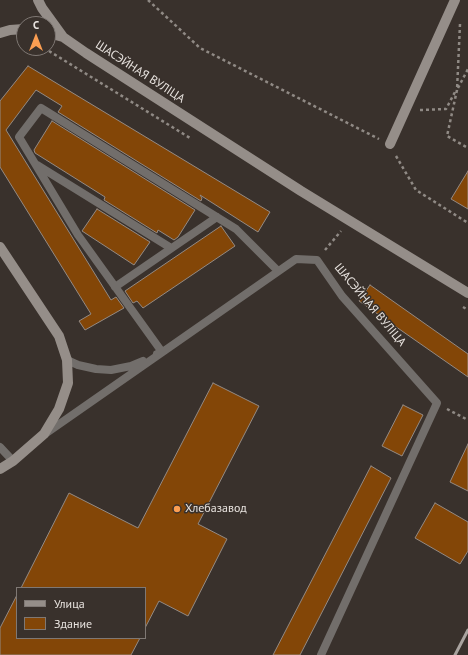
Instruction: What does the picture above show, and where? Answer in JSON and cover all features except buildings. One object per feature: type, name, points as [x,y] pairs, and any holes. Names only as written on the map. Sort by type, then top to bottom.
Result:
[{"type":"main road","points":[[38,0],[63,37]]},
{"type":"main road","points":[[390,144],[455,0]]},
{"type":"main road","points":[[0,33],[16,30]]},
{"type":"main road","points":[[56,35],[63,37]]},
{"type":"main road","name":"ШАСЭЙНАЯ ВУЛІЦА","points":[[63,37],[301,191],[468,293]]},
{"type":"main road","points":[[0,247],[59,336],[67,360],[68,383],[59,409],[44,434],[13,461],[0,469]]},
{"type":"lane","points":[[67,360],[78,365],[96,369],[111,370],[131,366],[162,352],[78,235],[19,137],[41,108],[236,229],[278,271]]},
{"type":"lane","points":[[34,163],[171,248]]},
{"type":"lane","points":[[115,287],[217,217]]},
{"type":"lane","name":"ШАСЭЙНАЯ ВУЛІЦА","points":[[44,434],[296,259],[317,260],[342,296],[437,403]]},
{"type":"lane","points":[[321,655],[437,403]]},
{"type":"lane","points":[[0,447],[13,461]]},
{"type":"path","points":[[148,0],[200,48],[390,144],[416,190],[468,222]]},
{"type":"path","points":[[460,22],[457,90],[448,136],[468,148]]},
{"type":"path","points":[[405,111],[446,109],[468,69]]},
{"type":"path","points":[[317,260],[341,231]]},
{"type":"path","points":[[437,403],[468,420]]},
{"type":"railway","points":[[455,655],[468,630]]},
{"type":"place","name":"Хлебазавод","points":[[177,509]]}]
